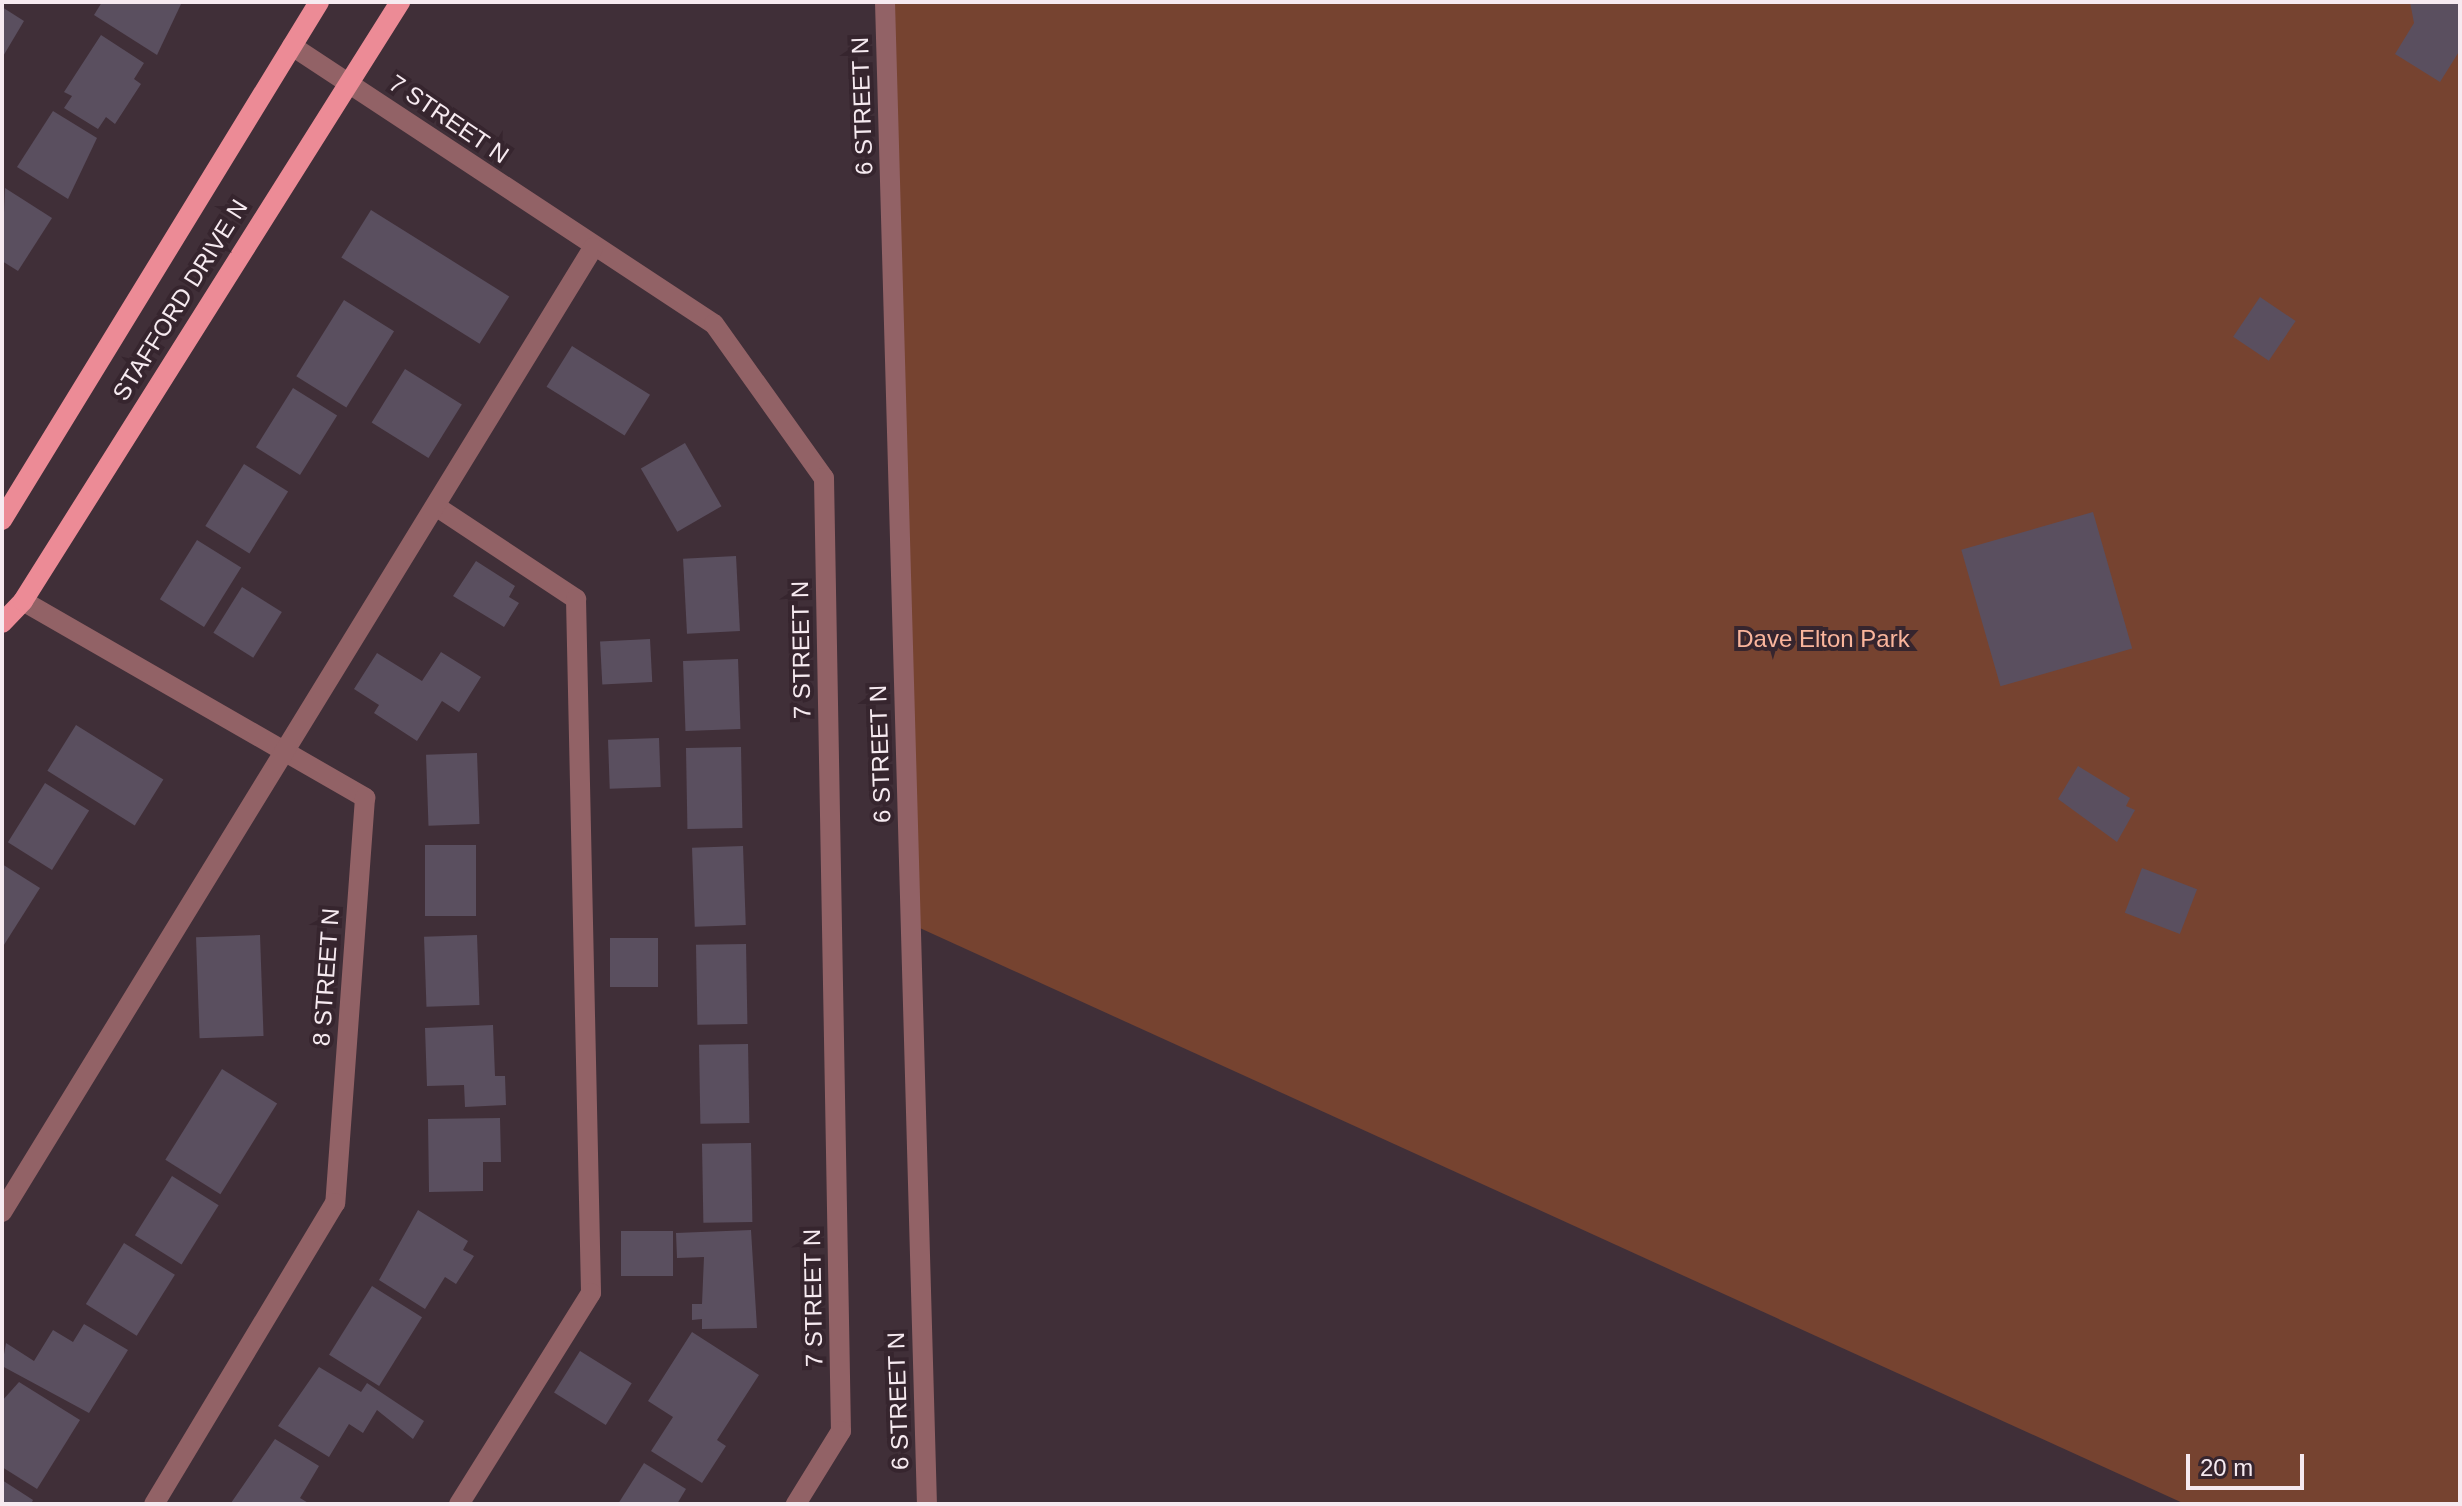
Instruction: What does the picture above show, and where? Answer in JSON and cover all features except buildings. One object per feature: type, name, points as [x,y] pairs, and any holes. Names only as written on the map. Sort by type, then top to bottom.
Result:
[{"type":"main road","name":"STAFFORD DRIVE N","points":[[2,520],[319,2]]},
{"type":"main road","name":"STAFFORD DRIVE N","points":[[2,623],[23,601],[400,2]]},
{"type":"street","name":"6 STREET N","points":[[885,2],[927,1504]]},
{"type":"street","name":"7 STREET N","points":[[292,46],[593,248],[714,324],[824,478],[841,1431],[796,1504]]},
{"type":"street","points":[[2,1212],[290,751],[593,248]]},
{"type":"street","points":[[437,507],[576,599],[591,1293],[459,1504]]},
{"type":"street","name":"8 STREET N","points":[[23,601],[290,751],[365,798],[335,1203],[154,1504]]},
{"type":"green space","name":"Dave Elton Park","points":[[885,2],[2460,2],[2460,1504],[2185,1504],[911,924]]}]
